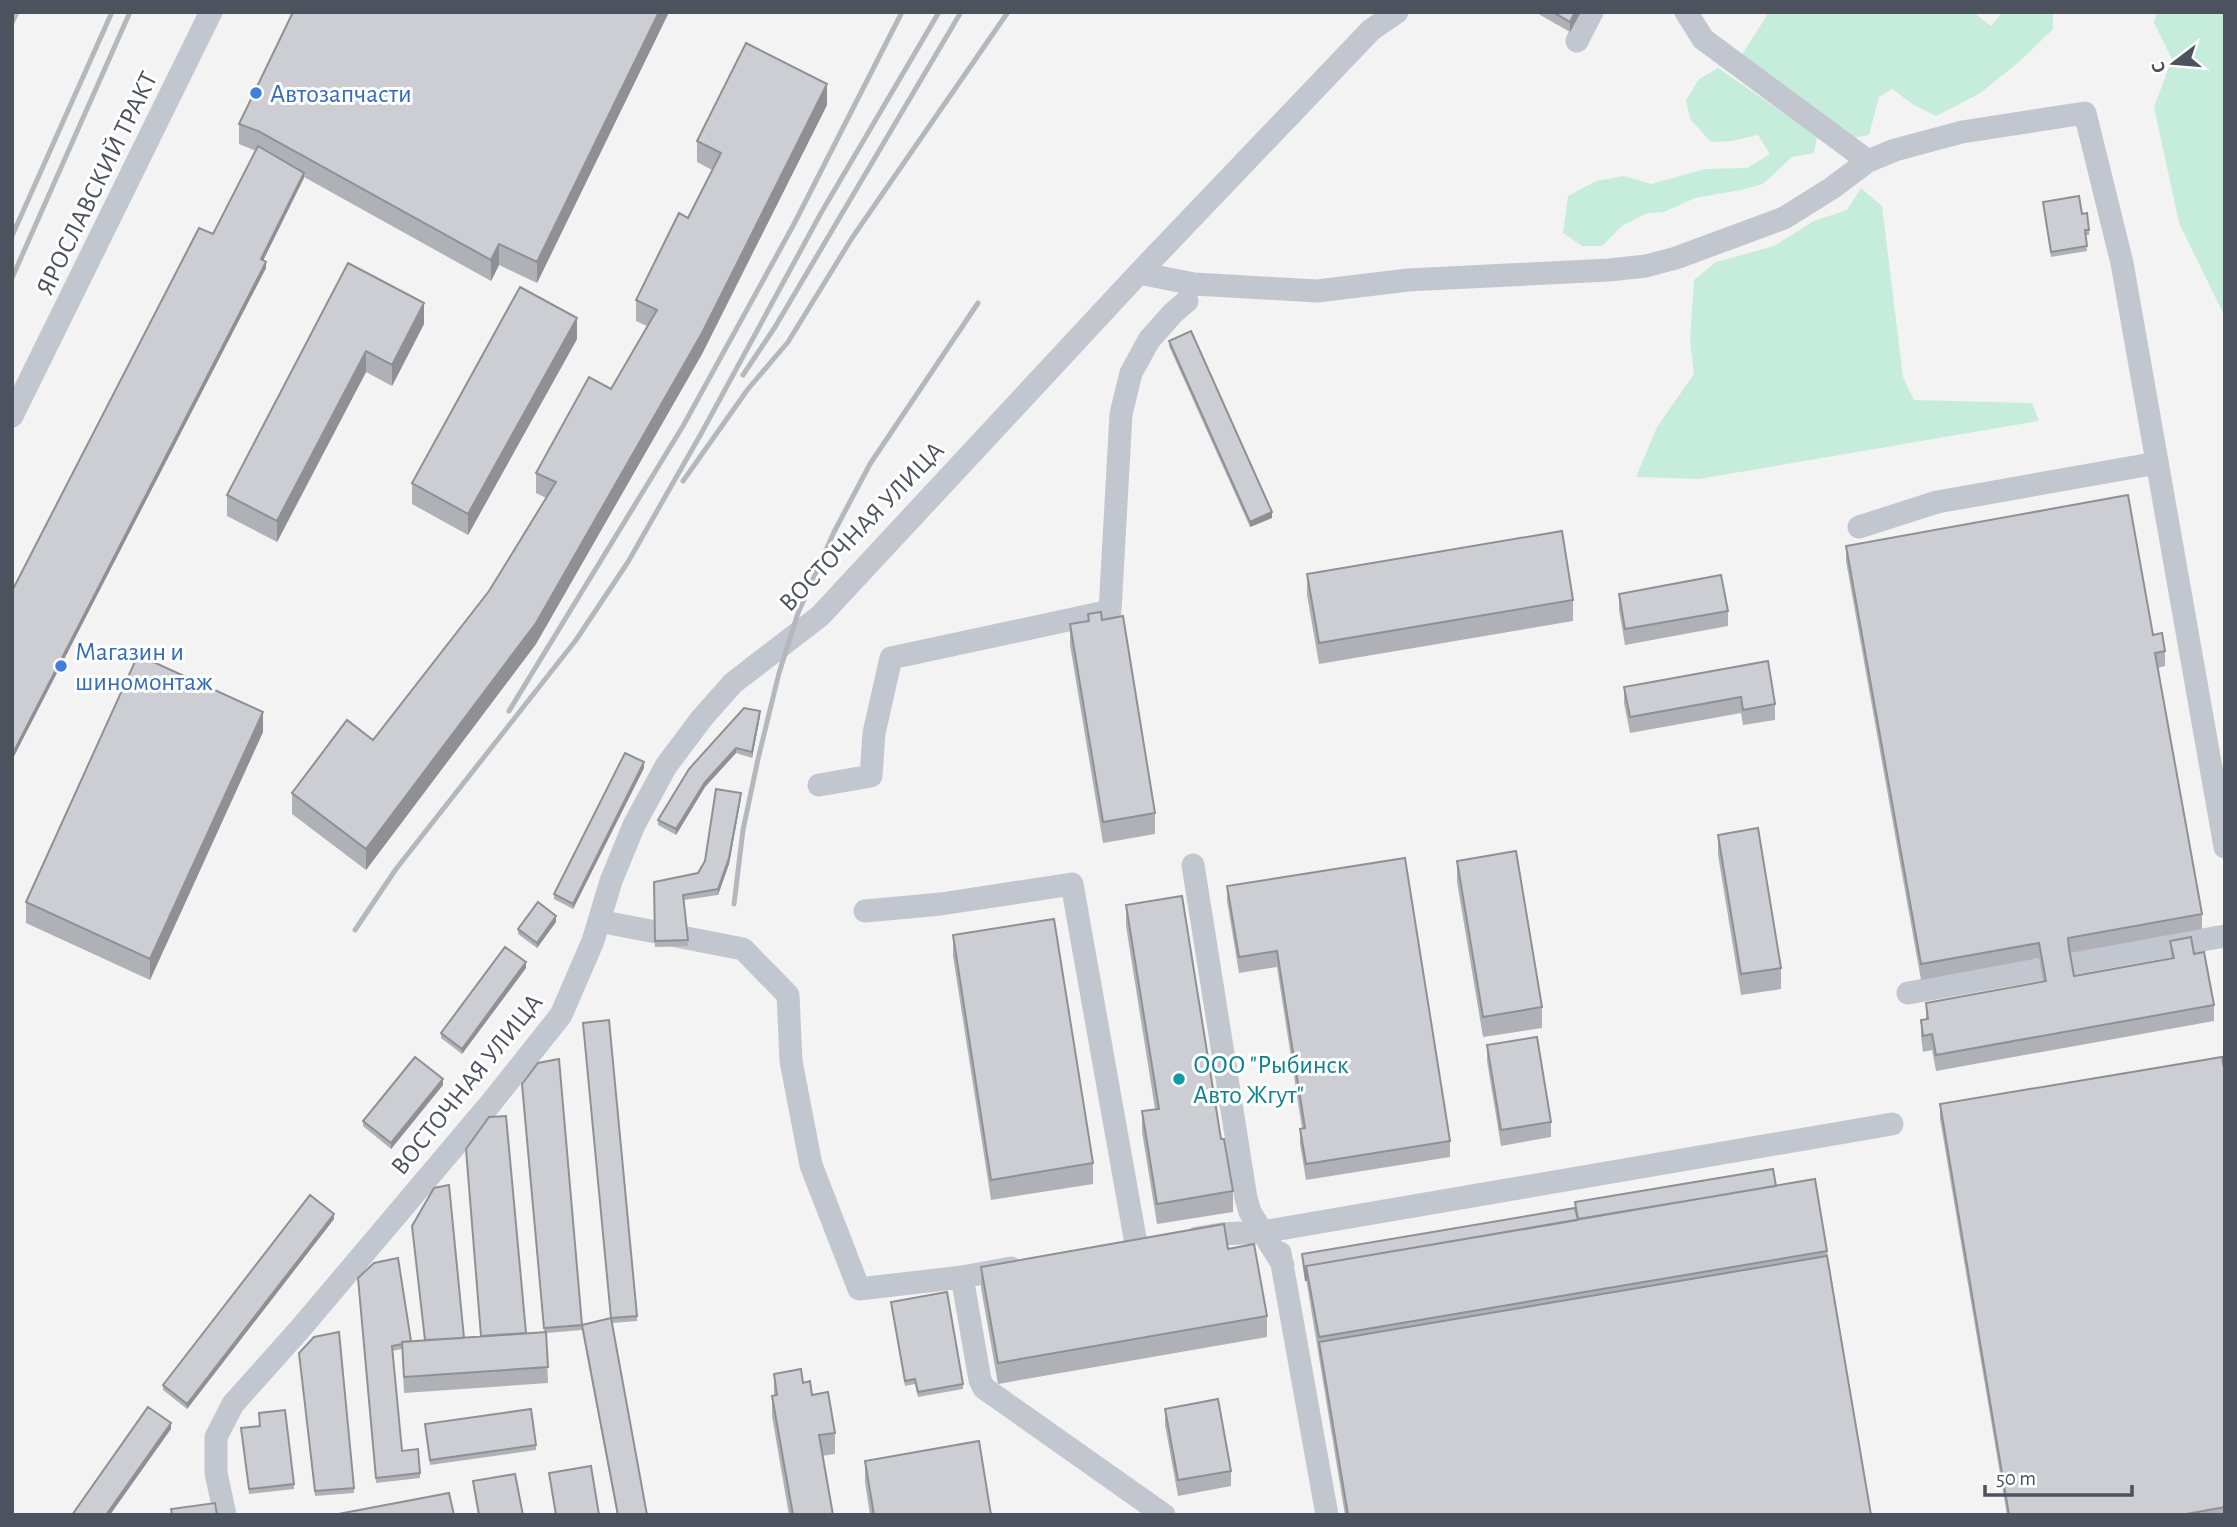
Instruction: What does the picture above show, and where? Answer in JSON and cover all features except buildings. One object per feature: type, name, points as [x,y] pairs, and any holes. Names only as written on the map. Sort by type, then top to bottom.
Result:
[{"type":"street","name":"ЯРОСЛАВСКИЙ ТРАКТ","points":[[12,416],[212,12]]},
{"type":"street","name":"ВОСТОЧНАЯ УЛИЦА","points":[[225,1515],[216,1473],[216,1437],[233,1404],[491,1103],[561,1015],[593,942],[611,881],[634,824],[666,766],[702,718],[733,683],[820,616],[1139,273],[1371,30],[1397,12]]},
{"type":"street","points":[[1577,41],[1592,12]]},
{"type":"street","points":[[1686,12],[1703,39],[1868,161]]},
{"type":"street","points":[[1139,273],[1194,284],[1317,291],[1408,280],[1646,266],[1676,258],[1784,218],[1832,188],[1868,161],[1895,150],[1962,132],[2085,113],[2122,263],[2225,847]]},
{"type":"street","points":[[819,785],[871,776],[874,733],[891,658],[1110,611],[1123,403],[1131,373],[1149,340],[1172,313],[1187,301]]},
{"type":"street","points":[[1859,527],[1937,502],[2157,463]]},
{"type":"street","points":[[1193,865],[1246,1198],[1250,1212],[1269,1230],[1283,1265],[1327,1515]]},
{"type":"street","points":[[865,911],[941,904],[1072,884],[1137,1249]]},
{"type":"street","points":[[599,921],[743,949],[788,995],[791,1061],[811,1165],[859,1289],[962,1277],[1038,1263]]},
{"type":"street","points":[[2069,964],[2225,936]]},
{"type":"street","points":[[1908,993],[2041,969]]},
{"type":"street","points":[[1111,1252],[1221,1234],[1269,1230],[1892,1124]]},
{"type":"street","points":[[962,1277],[984,1388],[1164,1515]]},
{"type":"green space","points":[[1769,12],[1973,12],[1991,26],[2003,12],[2053,12],[2053,29],[2019,62],[1979,94],[1936,116],[1914,105],[1892,89],[1879,97],[1869,135],[1847,139],[1739,59]]},
{"type":"green space","points":[[2157,12],[2225,12],[2225,317],[2179,223],[2154,107],[2172,59],[2154,23]]},
{"type":"green space","points":[[1718,68],[1817,136],[1814,153],[1792,157],[1763,184],[1695,198],[1664,212],[1648,213],[1622,226],[1602,246],[1582,246],[1563,233],[1568,196],[1596,181],[1624,176],[1651,184],[1705,169],[1747,168],[1770,154],[1758,135],[1732,141],[1711,142],[1690,119],[1686,100],[1699,79]]},
{"type":"green space","points":[[1861,188],[1882,206],[1903,377],[1914,400],[2032,403],[2039,421],[1699,479],[1636,477],[1657,427],[1694,374],[1690,340],[1694,280],[1716,262],[1774,246],[1814,221],[1847,210]]},
{"type":"railway","points":[[12,23],[17,12]]},
{"type":"railway","points":[[12,236],[112,12]]},
{"type":"railway","points":[[12,278],[130,12]]},
{"type":"railway","points":[[509,711],[683,426],[794,224],[902,12]]},
{"type":"railway","points":[[355,930],[396,869],[576,640],[628,562],[821,213],[939,12]]},
{"type":"railway","points":[[743,375],[775,327],[961,12]]},
{"type":"railway","points":[[683,481],[748,389],[788,342],[852,238],[1008,12]]},
{"type":"railway","points":[[734,904],[743,830],[758,759],[779,673],[798,613],[834,532],[870,464],[978,303]]},
{"type":"place","name":"Автозапчасти","points":[[256,93]]},
{"type":"place","name":"Магазин и шиномонтаж","points":[[61,666]]},
{"type":"place","name":"ООО \"Рыбинск Авто Жгут\"","points":[[1179,1079]]}]
